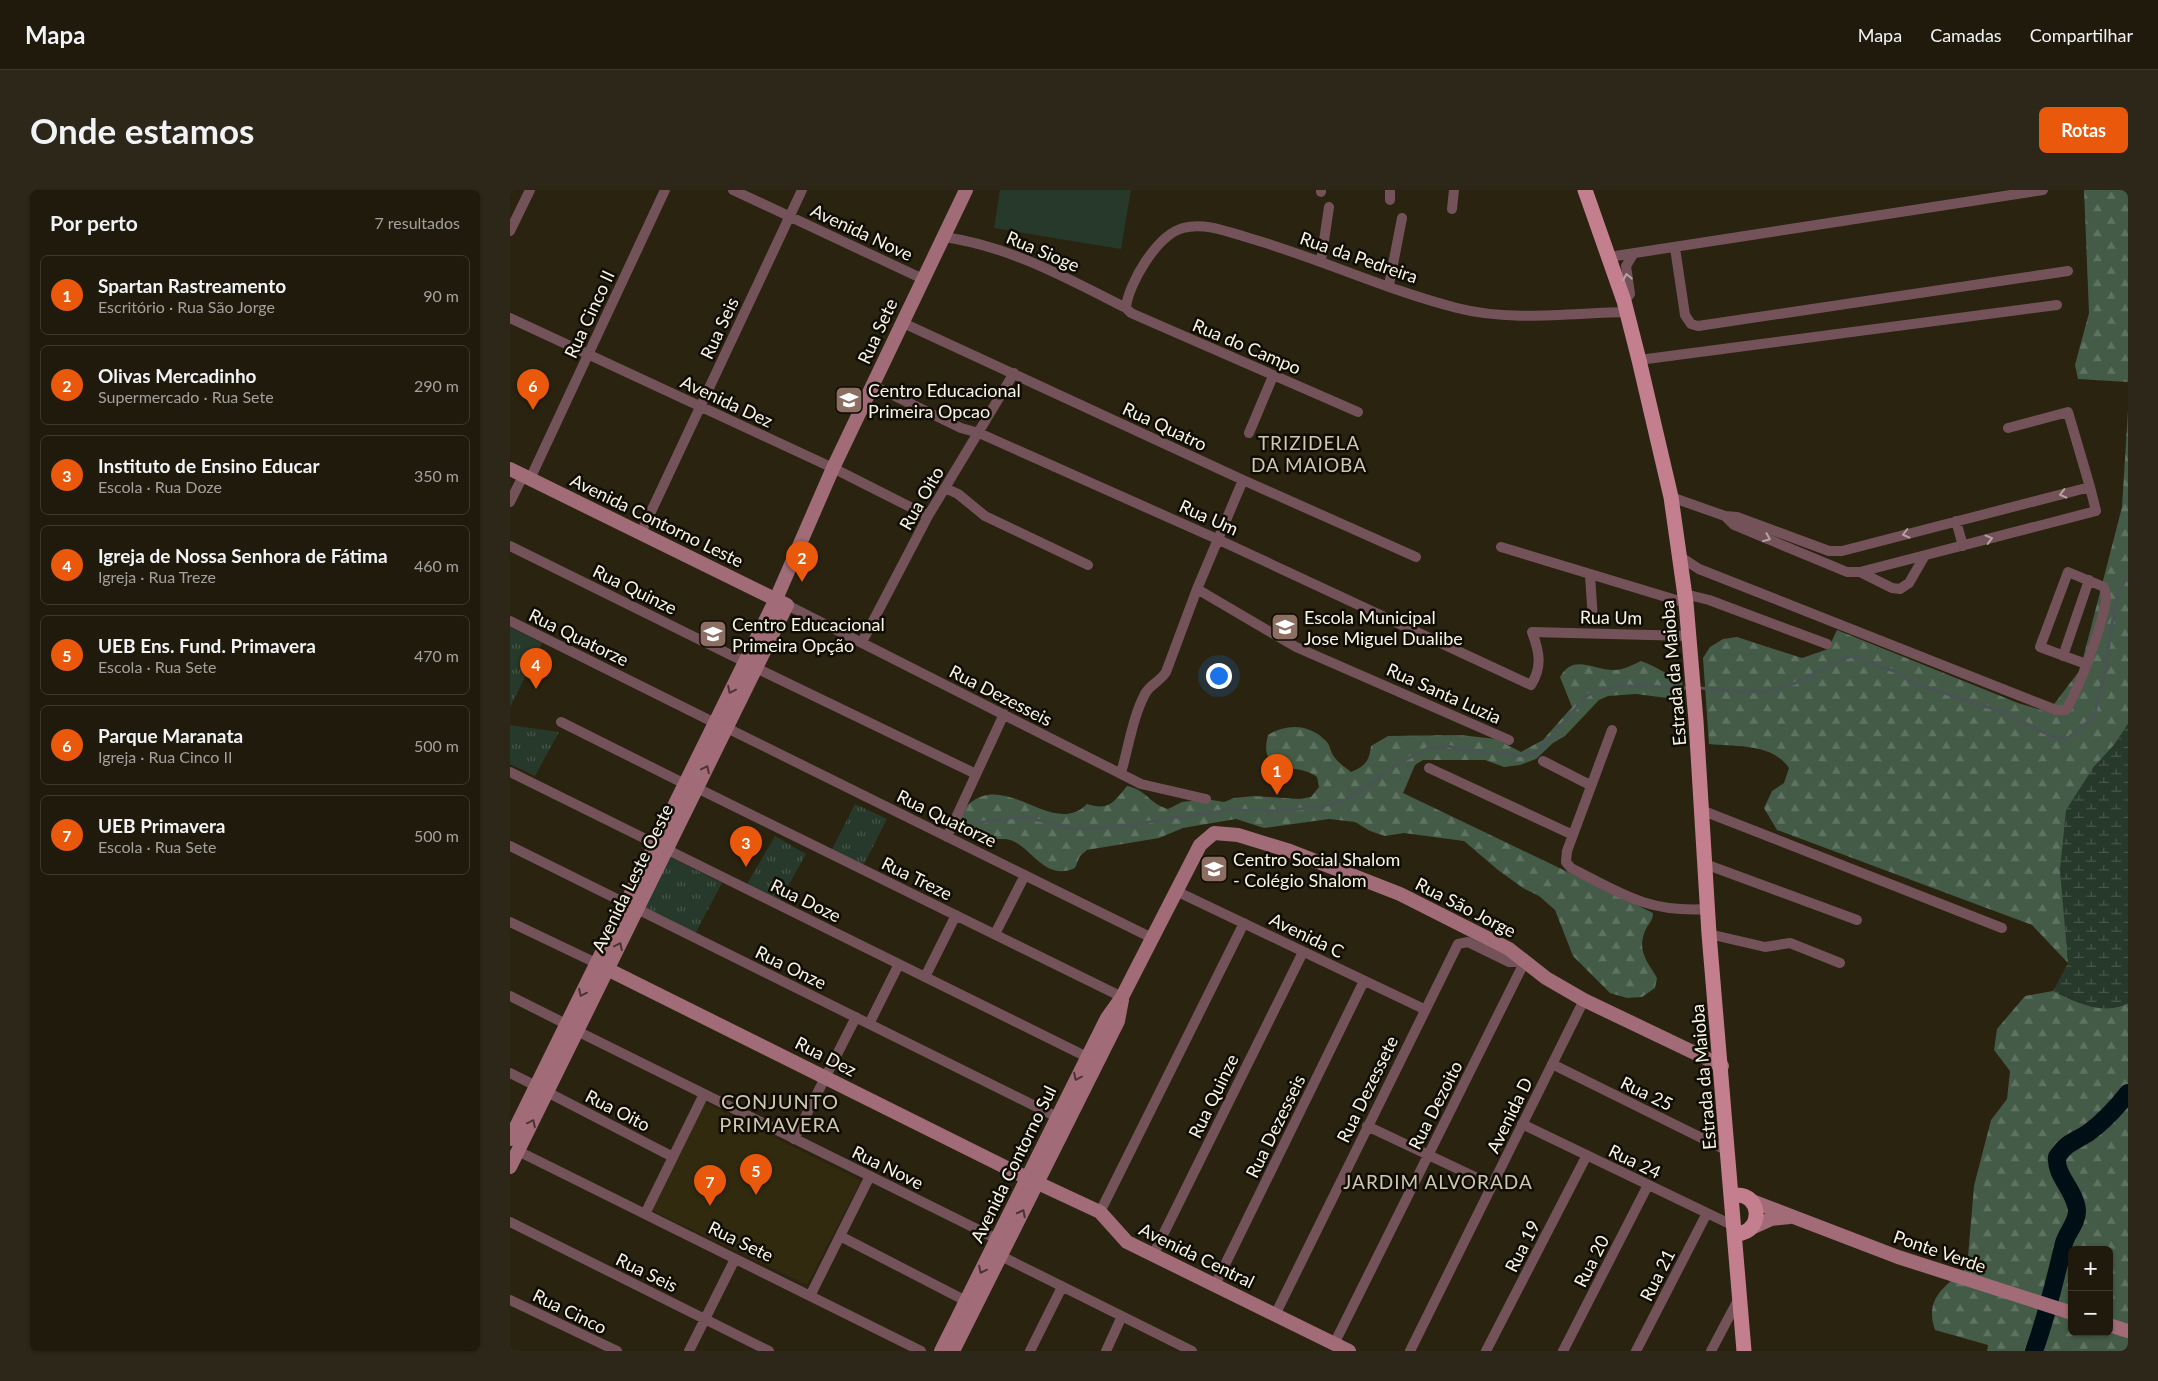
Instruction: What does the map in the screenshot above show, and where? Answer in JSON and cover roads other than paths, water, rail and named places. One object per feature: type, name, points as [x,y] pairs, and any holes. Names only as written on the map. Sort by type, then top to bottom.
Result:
[{"type":"main road","name":"Estrada da Maioba","points":[[1585,190],[1626,306],[1671,497],[1686,599],[1694,688],[1709,934],[1722,1066],[1728,1158],[1743,1199]]},
{"type":"main road","points":[[1743,1199],[1742,1229],[1737,1266],[1744,1351]]},
{"type":"main road","points":[[1742,1229],[1756,1213],[1743,1199]]},
{"type":"street","points":[[510,231],[530,190]]},
{"type":"street","name":"Rua Cinco II","points":[[510,502],[527,478],[588,354],[664,190]]},
{"type":"street","name":"Avenida Nove","points":[[733,190],[923,279]]},
{"type":"street","name":"Rua Seis","points":[[641,533],[802,190]]},
{"type":"street","name":"Rua Sete","points":[[781,602],[833,468],[901,322],[966,190]]},
{"type":"street","points":[[1452,209],[1454,190]]},
{"type":"street","points":[[1609,257],[2043,190]]},
{"type":"street","points":[[1321,261],[1329,207]]},
{"type":"street","points":[[1388,285],[1402,218]]},
{"type":"street","name":"Rua da Pedreira","points":[[1126,308],[1146,259],[1158,243],[1181,228],[1196,226],[1212,227],[1321,261],[1456,308],[1476,312],[1518,315],[1626,306]]},
{"type":"street","name":"Rua Sioge","points":[[944,237],[976,242],[1010,253],[1054,272],[1126,308]]},
{"type":"street","points":[[1675,248],[1685,316],[1691,324],[1698,326],[2068,271]]},
{"type":"street","points":[[1626,306],[1630,294],[1626,266],[1634,253]]},
{"type":"street","points":[[1639,360],[2057,304]]},
{"type":"street","name":"Rua do Campo","points":[[1126,308],[1131,313],[1358,412]]},
{"type":"street","name":"Avenida Dez","points":[[510,318],[833,468],[928,516]]},
{"type":"street","name":"Rua Quatro","points":[[901,322],[1243,480],[1416,556]]},
{"type":"street","name":"Rua Oito","points":[[862,642],[928,516],[1014,373]]},
{"type":"street","points":[[1249,433],[1273,376]]},
{"type":"street","name":"Rua Um","points":[[872,385],[961,428],[978,433],[1217,539],[1531,685],[1537,676],[1539,660],[1532,632],[1689,636]]},
{"type":"street","points":[[1725,516],[1734,525],[1847,572],[1860,572],[2096,511],[2068,412],[2008,428]]},
{"type":"street","name":"Avenida Contorno Leste","points":[[510,469],[781,602]]},
{"type":"street","points":[[1121,773],[1144,696],[1152,685],[1162,678],[1166,672],[1197,588],[1243,480]]},
{"type":"street","points":[[1671,497],[1725,516],[1737,517],[1829,551],[1842,551],[2090,487]]},
{"type":"street","points":[[945,488],[958,494],[985,516],[1088,565]]},
{"type":"street","points":[[1956,522],[1963,546]]},
{"type":"street","name":"Rua Quinze","points":[[510,546],[976,774]]},
{"type":"street","points":[[1501,547],[1590,576],[1686,599],[1709,600],[1827,644]]},
{"type":"street","points":[[1826,562],[1829,551]]},
{"type":"street","points":[[1679,556],[1699,569],[2056,710],[2066,710],[2086,664],[2106,606],[2104,587],[2068,572],[2040,647],[2086,664]]},
{"type":"street","points":[[1860,572],[1900,589],[1909,583],[1924,557]]},
{"type":"street","points":[[1590,576],[1593,620]]},
{"type":"street","points":[[2063,656],[2089,580]]},
{"type":"street","name":"Rua Santa Luzia","points":[[1197,588],[1270,633],[1509,740]]},
{"type":"street","name":"Rua Dezesseis","points":[[781,602],[1141,784],[1206,799]]},
{"type":"street","name":"Avenida Leste Oeste","points":[[510,1139],[541,1089],[572,1028],[781,602]]},
{"type":"street","name":"Rua Quatorze","points":[[510,621],[1152,938]]},
{"type":"street","points":[[947,836],[1004,714]]},
{"type":"street","name":"Rua Treze","points":[[561,722],[1122,997]]},
{"type":"street","points":[[1612,730],[1590,785],[1565,859],[1571,868],[1639,902],[1665,909],[1708,909]]},
{"type":"street","points":[[1542,761],[1590,785]]},
{"type":"street","points":[[1429,768],[1573,835]]},
{"type":"street","name":"Rua Doze","points":[[510,772],[1087,1057]]},
{"type":"street","points":[[1702,810],[2002,928]]},
{"type":"street","name":"Rua São Jorge","points":[[1176,891],[1205,839],[1214,833],[1238,835],[1337,868],[1400,894],[1509,949],[1546,978],[1584,1000],[1722,1066]]},
{"type":"street","name":"Rua Onze","points":[[510,846],[1057,1117]]},
{"type":"street","points":[[1705,864],[1857,920]]},
{"type":"street","points":[[995,934],[1024,875]]},
{"type":"street","name":"Avenida Contorno Sul","points":[[953,1351],[1001,1256],[1057,1117],[1107,1018],[1122,997],[1176,891]]},
{"type":"street","name":"Avenida C","points":[[1176,891],[1424,1009]]},
{"type":"street","points":[[925,977],[956,915]]},
{"type":"street","name":"Rua Dez","points":[[510,922],[1032,1180]]},
{"type":"street","points":[[1100,1212],[1244,923]]},
{"type":"street","points":[[1709,934],[1765,948],[1790,943],[1840,963]]},
{"type":"street","name":"Rua Dezessete","points":[[1275,1315],[1424,1009],[1458,944],[1462,941],[1468,942],[1503,960],[1515,963],[1525,961]]},
{"type":"street","name":"Rua Quinze","points":[[1153,1255],[1303,952]]},
{"type":"street","name":"Rua Dezoito","points":[[1334,1344],[1525,961]]},
{"type":"street","points":[[869,1024],[899,964]]},
{"type":"street","name":"Rua Dezesseis","points":[[1215,1285],[1364,981]]},
{"type":"street","name":"Rua Nove","points":[[510,996],[997,1239]]},
{"type":"street","name":"Avenida Contorno Sul","points":[[942,1351],[997,1239],[1032,1180],[1118,1021],[1122,997]]},
{"type":"street","name":"Avenida D","points":[[1410,1351],[1584,1000]]},
{"type":"street","points":[[794,1139],[856,1017]]},
{"type":"street","name":"Rua 25","points":[[1552,1064],[1728,1158]]},
{"type":"street","name":"Rua Oito","points":[[510,1073],[673,1157]]},
{"type":"street","name":"Avenida Leste Oeste","points":[[510,1167],[518,1151],[541,1089]]},
{"type":"street","points":[[645,1214],[704,1094]]},
{"type":"street","name":"Rua 24","points":[[1522,1124],[1742,1229]]},
{"type":"street","points":[[1367,1126],[1492,1186]]},
{"type":"street","name":"Rua Sete","points":[[518,1151],[921,1351]]},
{"type":"street","name":"Rua 19","points":[[1486,1351],[1587,1155]]},
{"type":"street","points":[[810,1296],[870,1176]]},
{"type":"street","name":"Avenida Central","points":[[1032,1180],[1100,1212],[1121,1238],[1349,1351]]},
{"type":"street","name":"Rua 20","points":[[1563,1351],[1648,1185]]},
{"type":"street","name":"Ponte Verde","points":[[1743,1199],[1961,1279],[2068,1313]]},
{"type":"street","name":"Rua 21","points":[[1636,1351],[1706,1213]]},
{"type":"street","name":"Ponte Verde","points":[[1742,1229],[1771,1219],[1799,1218]]},
{"type":"street","name":"Rua Seis","points":[[510,1222],[769,1351]]},
{"type":"street","points":[[840,1236],[966,1301]]},
{"type":"street","points":[[1001,1256],[1185,1349]]},
{"type":"street","points":[[689,1351],[735,1259]]},
{"type":"street","points":[[1030,1351],[1062,1287]]},
{"type":"street","points":[[1711,1351],[1740,1297]]},
{"type":"street","name":"Rua Cinco","points":[[510,1300],[617,1351]]},
{"type":"street","points":[[1106,1351],[1122,1316]]},
{"type":"street","points":[[2113,1326],[2128,1331]]},
{"type":"waterway","points":[[1697,688],[1747,692],[1777,689],[1796,683],[1851,656],[1894,671],[1914,683],[2006,713],[2049,735],[2067,739],[2094,717],[2105,670],[2114,611],[2119,593],[2128,574]]},
{"type":"waterway","points":[[966,825],[1022,816],[1069,828],[1091,828],[1130,826],[1163,819],[1231,810],[1281,811],[1319,807],[1346,800],[1403,761],[1428,748],[1448,746],[1466,751],[1503,753],[1516,756],[1536,753],[1588,695],[1599,690],[1623,686],[1688,688]]},
{"type":"waterway","points":[[2034,1351],[2047,1311],[2064,1243],[2077,1215],[2076,1204],[2059,1171],[2057,1157],[2068,1145],[2099,1124],[2128,1093]]},
{"type":"place","name":"Centro Educacional Primeira Opcao","points":[[849,400]]},
{"type":"place","name":"Parque Maranata","points":[[533,410]]},
{"type":"place","name":"Olivas Mercadinho","points":[[802,582]]},
{"type":"place","name":"Escola Municipal Jose Miguel Dualibe","points":[[1285,627]]},
{"type":"place","name":"Centro Educacional Primeira Opção","points":[[713,634]]},
{"type":"place","name":"Igreja de Nossa Senhora de Fátima","points":[[536,689]]},
{"type":"place","name":"Spartan Rastreamento","points":[[1277,795]]},
{"type":"place","name":"Instituto de Ensino Educar","points":[[746,867]]},
{"type":"place","name":"Centro Social Shalom - Colégio Shalom","points":[[1214,869]]},
{"type":"place","name":"UEB Ens. Fund. Primavera","points":[[756,1195]]},
{"type":"place","name":"UEB Primavera","points":[[710,1206]]},
{"type":"district","name":"TRIZIDELA DA MAIOBA","points":[[1309,453]]},
{"type":"district","name":"CONJUNTO PRIMAVERA","points":[[780,1112]]},
{"type":"district","name":"JARDIM ALVORADA","points":[[1438,1181]]}]
